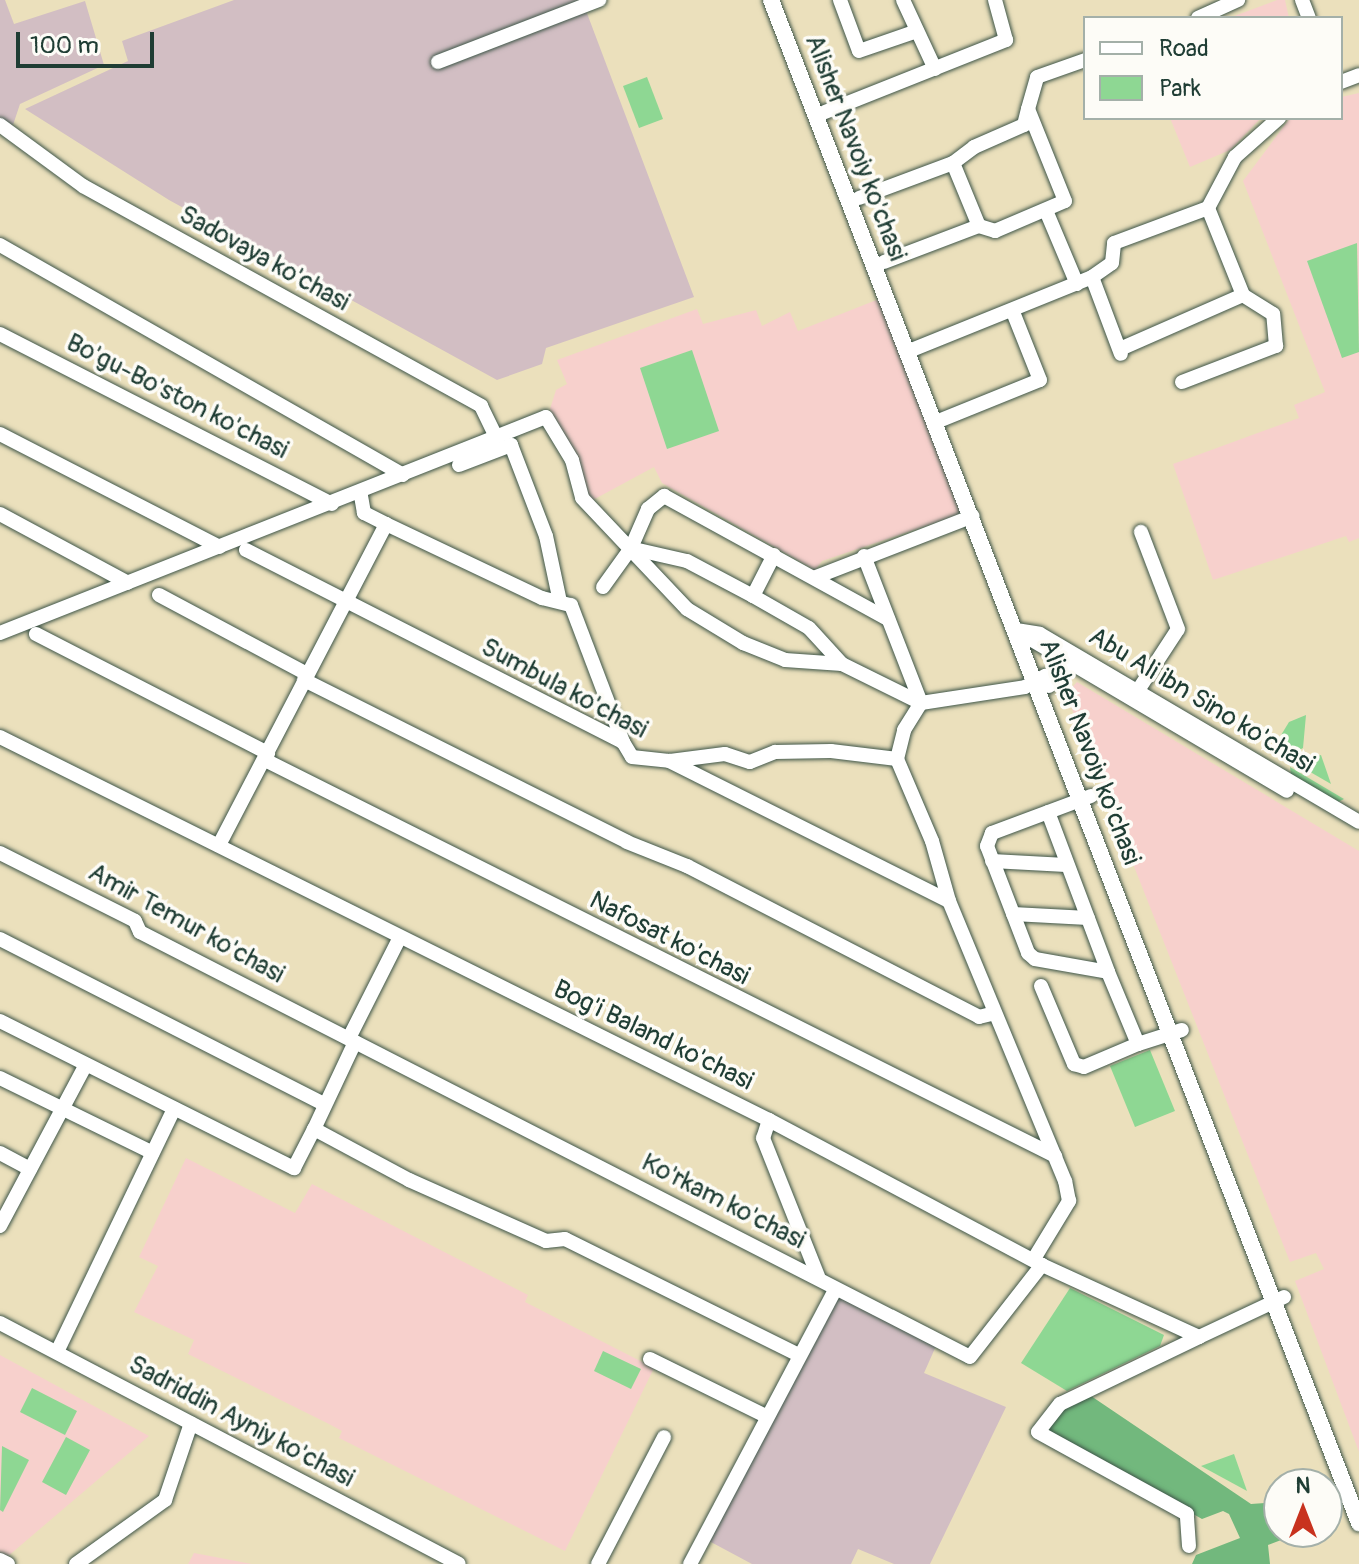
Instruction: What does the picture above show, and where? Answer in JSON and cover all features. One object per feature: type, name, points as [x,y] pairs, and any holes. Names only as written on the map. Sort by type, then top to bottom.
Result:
[{"type":"main road","name":"Alisher Navoiy ko'chasi","points":[[771,0],[941,420],[1024,635]]},
{"type":"main road","name":"Alisher Navoiy ko'chasi","points":[[783,0],[884,262],[913,350]]},
{"type":"main road","name":"Alisher Navoiy ko'chasi","points":[[941,420],[973,516],[1044,681],[1279,1299],[1359,1523]]},
{"type":"main road","name":"Alisher Navoiy ko'chasi","points":[[1279,1299],[1359,1494]]},
{"type":"street","points":[[438,62],[599,0]]},
{"type":"street","points":[[840,0],[859,51],[917,31]]},
{"type":"street","points":[[903,0],[935,69]]},
{"type":"street","points":[[825,112],[1006,40],[1009,34],[995,0]]},
{"type":"street","points":[[1202,16],[1234,1]]},
{"type":"street","points":[[859,198],[953,163],[974,147],[1024,125],[1037,77],[1083,61]]},
{"type":"street","points":[[884,262],[979,226],[995,231],[1047,213],[1065,201],[1028,109]]},
{"type":"street","points":[[913,350],[1013,312],[1092,277],[1112,263],[1114,243],[1208,208],[1235,157],[1277,120]]},
{"type":"street","name":"Sadovaya ko'chasi","points":[[0,125],[83,186],[481,406],[496,437]]},
{"type":"street","points":[[953,163],[979,226]]},
{"type":"street","points":[[1182,382],[1276,346],[1273,314],[1243,295],[1208,208]]},
{"type":"street","points":[[1047,213],[1077,284]]},
{"type":"street","points":[[0,245],[403,475]]},
{"type":"street","points":[[1092,277],[1120,352],[1243,295]]},
{"type":"street","points":[[941,420],[1040,380],[1013,312]]},
{"type":"street","name":"Bo'gu-Bo'ston ko'chasi","points":[[0,334],[332,504]]},
{"type":"street","points":[[5,627],[332,504],[546,417],[572,460],[582,498],[603,526],[632,548],[687,609],[743,643],[785,660],[842,664]]},
{"type":"street","points":[[0,434],[220,547]]},
{"type":"street","points":[[459,465],[511,445],[546,536],[560,602]]},
{"type":"street","points":[[360,491],[364,513],[571,605],[623,742]]},
{"type":"street","points":[[603,587],[632,548],[648,509],[664,496],[888,619]]},
{"type":"street","points":[[0,514],[128,583]]},
{"type":"street","points":[[816,577],[973,516]]},
{"type":"street","points":[[219,845],[386,524]]},
{"type":"street","name":"Abu Ali ibn Sino ko'chasi","points":[[1134,697],[1178,629],[1141,532]]},
{"type":"street","points":[[632,548],[687,561],[753,596],[809,628],[842,664],[921,703],[1044,681],[1069,664]]},
{"type":"street","name":"Sumbula ko'chasi","points":[[246,550],[623,742],[632,757],[669,761],[949,901]]},
{"type":"street","points":[[753,596],[774,555]]},
{"type":"street","points":[[864,556],[921,703]]},
{"type":"street","points":[[159,595],[305,677],[613,835],[687,866],[979,1017],[995,1013]]},
{"type":"street","name":"Nafosat ko'chasi","points":[[36,634],[266,756],[1055,1156]]},
{"type":"street","name":"Abu Ali ibn Sino ko'chasi","points":[[1024,635],[1359,831]]},
{"type":"street","name":"Abu Ali ibn Sino ko'chasi","points":[[1024,635],[1359,822]]},
{"type":"street","points":[[921,703],[904,730],[897,759],[932,841],[949,901],[1055,1156],[1069,1201],[1038,1261]]},
{"type":"street","name":"Bog'i Baland ko'chasi","points":[[0,737],[769,1120],[1038,1261],[1199,1337]]},
{"type":"street","points":[[669,761],[725,754],[750,762],[775,752],[831,751],[897,759]]},
{"type":"street","points":[[1086,798],[992,833],[987,846],[1013,914],[1035,959],[1108,972]]},
{"type":"street","points":[[1048,812],[1138,1044]]},
{"type":"street","name":"Amir Temur ko'chasi","points":[[0,853],[135,921],[140,932],[352,1040]]},
{"type":"street","points":[[992,861],[1066,865]]},
{"type":"street","points":[[1013,914],[1088,918]]},
{"type":"street","points":[[0,1021],[294,1168],[400,937]]},
{"type":"street","points":[[0,939],[324,1104]]},
{"type":"street","points":[[1041,986],[1074,1064],[1084,1067],[1138,1044],[1177,1032]]},
{"type":"street","name":"Ko'rkam ko'chasi","points":[[352,1040],[818,1276],[835,1290],[970,1357],[1038,1261]]},
{"type":"street","points":[[0,1226],[86,1064]]},
{"type":"street","points":[[0,1078],[153,1153]]},
{"type":"street","points":[[57,1352],[174,1109]]},
{"type":"street","points":[[769,1120],[763,1138],[818,1276]]},
{"type":"street","points":[[314,1129],[409,1180],[546,1241],[565,1239],[799,1355]]},
{"type":"street","points":[[0,1153],[30,1169]]},
{"type":"street","points":[[690,1564],[835,1290]]},
{"type":"street","points":[[1189,1546],[1187,1514],[1038,1432],[1060,1404],[1279,1299]]},
{"type":"street","name":"Sadriddin Ayniy ko'chasi","points":[[0,1323],[449,1562]]},
{"type":"street","points":[[650,1359],[766,1416]]},
{"type":"street","points":[[76,1564],[165,1500],[191,1423]]},
{"type":"street","points":[[598,1564],[664,1437]]},
{"type":"street","points":[[0,1560],[8,1564]]},
{"type":"shaded area","points":[[0,0],[5,0],[14,24],[85,1],[104,65],[20,104],[13,125],[0,118]]},
{"type":"shaded area","points":[[234,0],[582,0],[694,297],[546,348],[542,364],[497,380],[169,200],[25,109],[128,61],[122,41]]},
{"type":"shaded area","points":[[1277,0],[1285,0],[1289,16],[1234,16]]},
{"type":"shaded area","points":[[1359,93],[1359,538],[1349,542],[1346,536],[1213,580],[1173,464],[1299,418],[1294,405],[1325,392],[1243,181],[1289,120],[1343,120],[1343,97]]},
{"type":"shaded area","points":[[1171,120],[1259,120],[1230,150],[1190,167]]},
{"type":"shaded area","points":[[879,299],[964,513],[822,561],[815,570],[662,483],[654,467],[591,501],[550,409],[556,390],[567,384],[557,360],[697,309],[703,324],[756,310],[762,326],[790,312],[798,331]]},
{"type":"shaded area","points":[[1077,682],[1359,851],[1359,1452],[1295,1281],[1324,1269],[1316,1253],[1290,1262],[1066,694]]},
{"type":"shaded area","points":[[186,1158],[295,1213],[312,1184],[528,1295],[525,1302],[654,1368],[565,1551],[339,1438],[342,1431],[188,1354],[194,1340],[134,1312],[158,1266],[139,1257]]},
{"type":"shaded area","points":[[838,1296],[936,1346],[924,1373],[1006,1407],[930,1564],[894,1564],[858,1549],[851,1564],[752,1564],[709,1541]]},
{"type":"shaded area","points":[[0,1355],[149,1436],[7,1557],[0,1553]]},
{"type":"shaded area","points":[[194,1553],[252,1564],[188,1564]]},
{"type":"green space","points":[[647,77],[663,119],[639,128],[623,86]]},
{"type":"green space","points":[[1357,243],[1359,352],[1342,358],[1307,261]]},
{"type":"green space","points":[[692,350],[719,431],[667,449],[640,368]]},
{"type":"green space","points":[[1306,715],[1303,748],[1285,758],[1272,750],[1289,722]]},
{"type":"green space","points":[[1321,755],[1331,784],[1293,762]]},
{"type":"green space","points":[[1290,767],[1344,799],[1338,802],[1291,775]]},
{"type":"green space","points":[[1150,1050],[1175,1111],[1135,1127],[1110,1066]]},
{"type":"green space","points":[[1070,1288],[1164,1335],[1160,1346],[1067,1391],[1021,1363]]},
{"type":"green space","points":[[603,1351],[641,1369],[631,1389],[594,1371]]},
{"type":"green space","points":[[32,1388],[77,1411],[65,1435],[20,1412]]},
{"type":"green space","points":[[1091,1396],[1251,1504],[1263,1503],[1263,1548],[1268,1548],[1270,1564],[1192,1564],[1196,1555],[1240,1538],[1229,1514],[1223,1511],[1202,1519],[1045,1430],[1064,1407]]},
{"type":"green space","points":[[66,1437],[90,1450],[66,1495],[42,1482]]},
{"type":"green space","points":[[2,1446],[29,1460],[3,1512],[0,1510]]},
{"type":"green space","points":[[1234,1454],[1247,1491],[1201,1466]]}]
